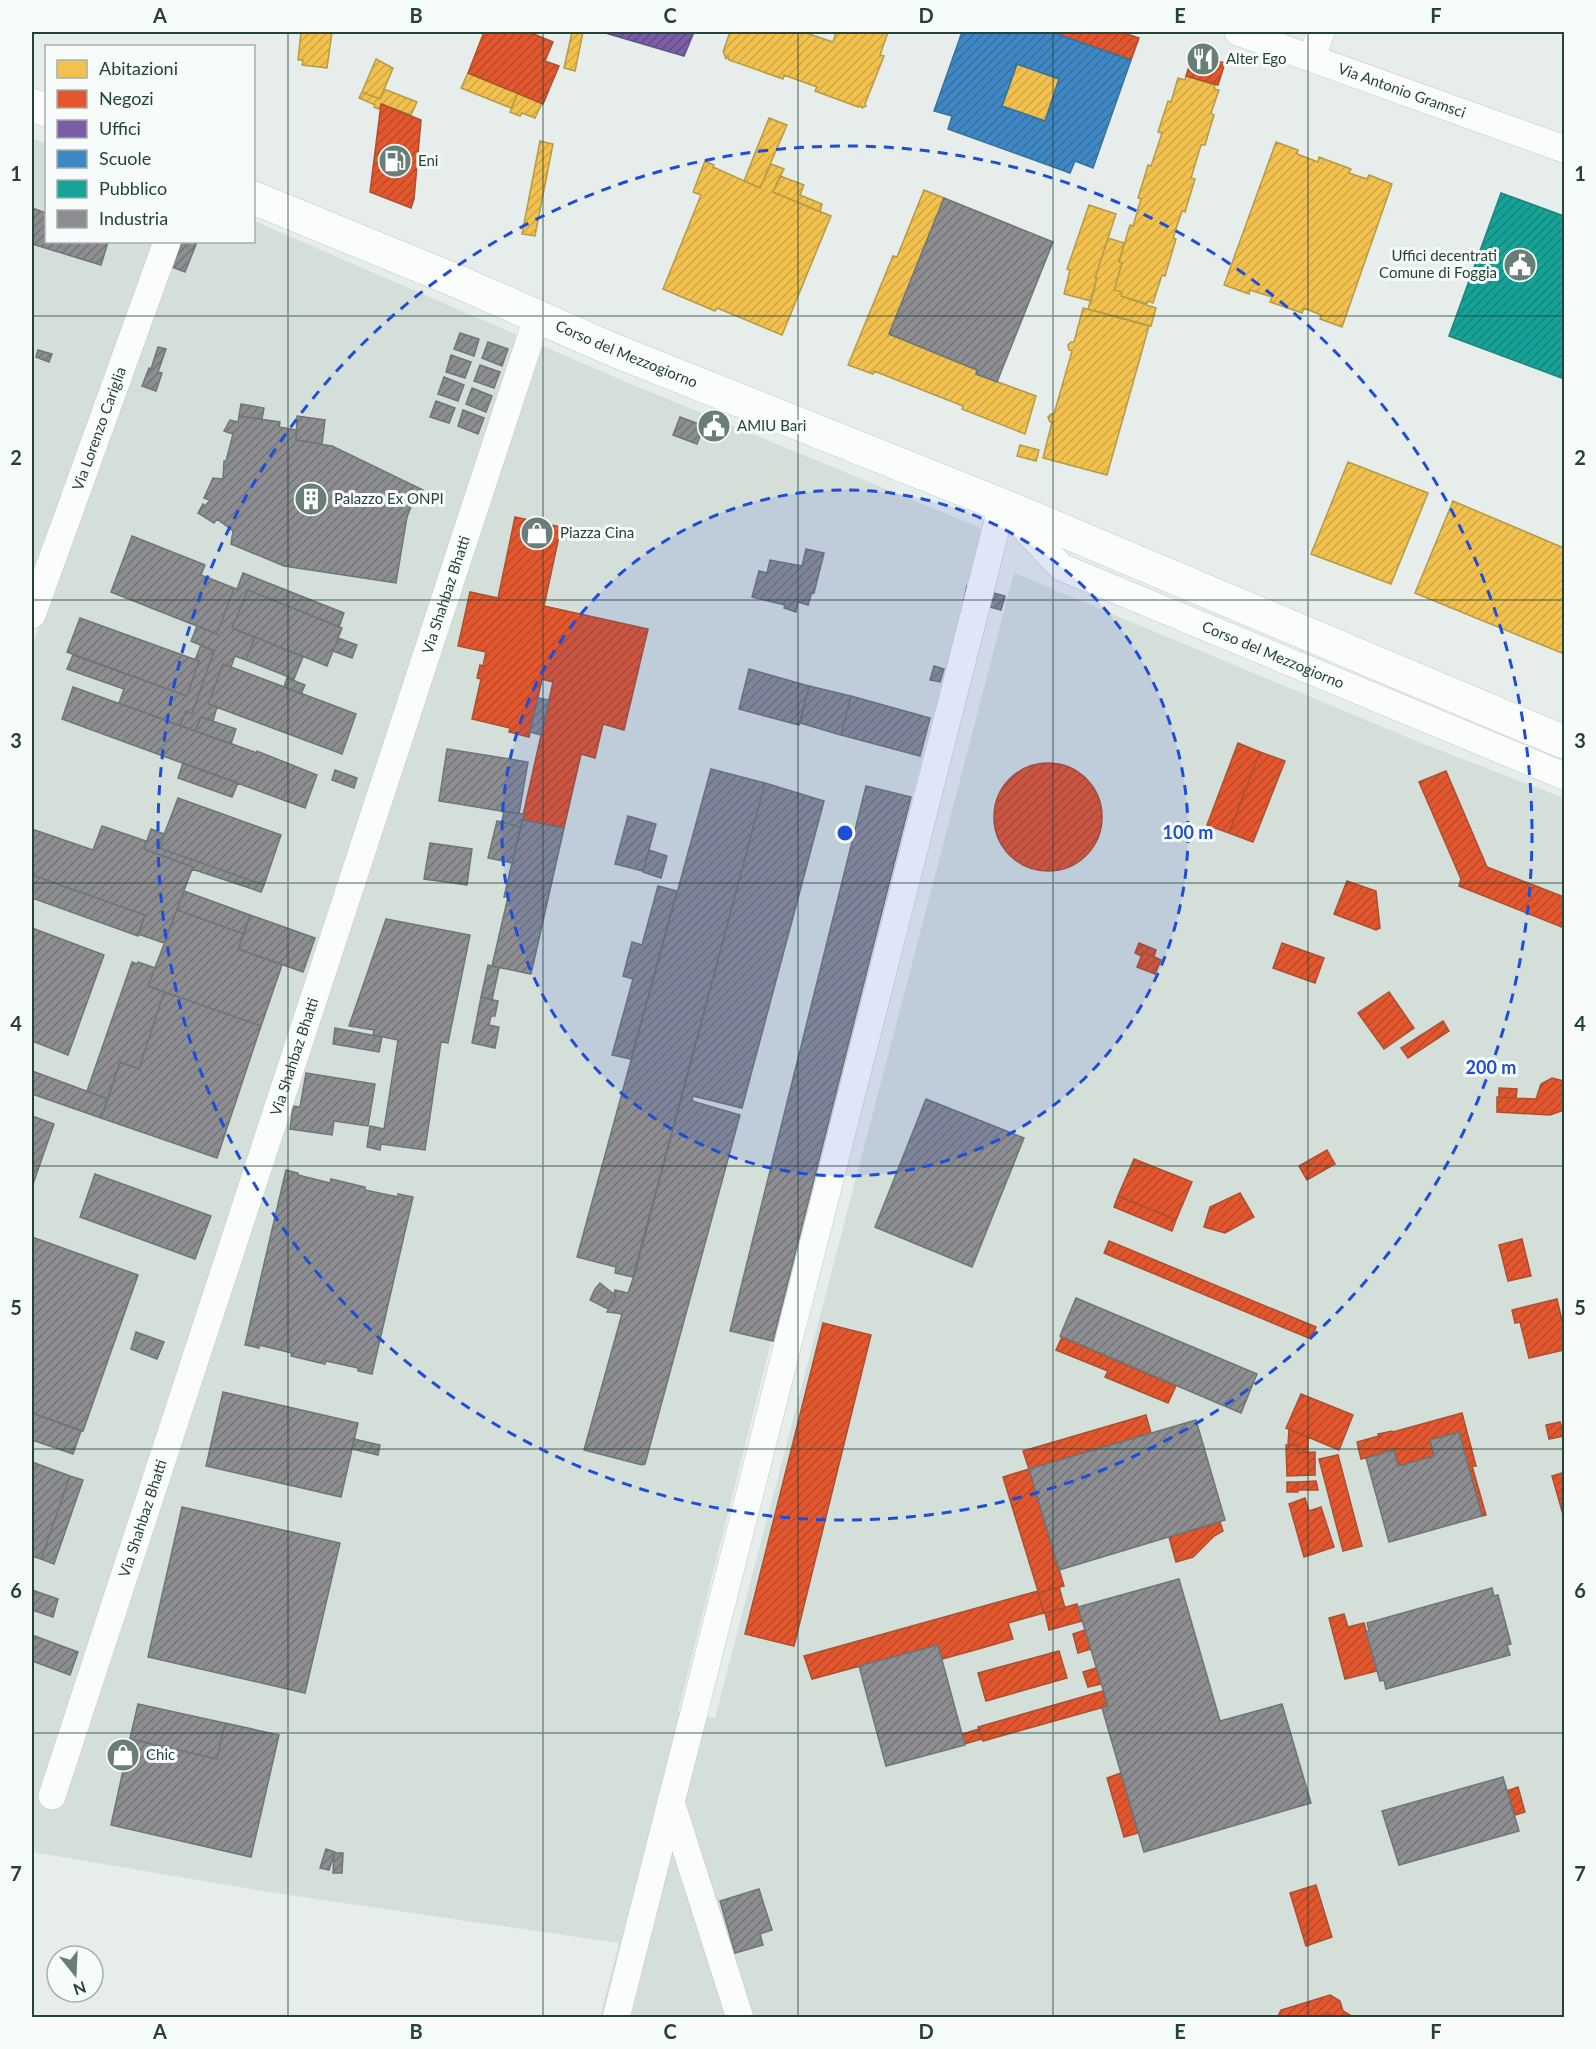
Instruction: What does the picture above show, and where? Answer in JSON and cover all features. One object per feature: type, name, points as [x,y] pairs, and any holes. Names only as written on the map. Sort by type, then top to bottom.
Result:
[{"type":"main road","name":"Corso del Mezzogiorno","points":[[255,198],[459,282],[611,350],[1002,505],[1564,742]]},
{"type":"street","name":"Via Antonio Gramsci","points":[[1238,32],[1564,149]]},
{"type":"street","points":[[1312,57],[1321,32]]},
{"type":"street","name":"Via Lorenzo Cariglia","points":[[32,615],[167,243]]},
{"type":"street","name":"Via Shahbaz Bhatti","points":[[52,1796],[537,318]]},
{"type":"street","points":[[616,2018],[1002,505]]},
{"type":"street","name":"Corso del Mezzogiorno","points":[[1002,505],[1061,567],[1564,776]]},
{"type":"street","points":[[1420,717],[1564,747]]},
{"type":"street","points":[[670,1801],[740,2018]]},
{"type":"shaded area","points":[[32,138],[45,144],[45,243],[156,243],[32,572]]},
{"type":"shaded area","points":[[255,221],[626,382],[983,529],[828,1115],[678,1712],[715,1718],[1014,573],[1421,743],[1564,798],[1564,2017],[600,2017],[619,1943],[275,1893],[32,1852],[32,646],[179,243],[255,243]]},
{"type":"building: Abitazioni","points":[[301,32],[332,32],[327,68],[302,65],[303,60],[298,60]]},
{"type":"building: Abitazioni","points":[[572,32],[583,32],[575,71],[564,68]]},
{"type":"building: Abitazioni","points":[[730,32],[803,32],[833,42],[836,32],[888,32],[880,55],[884,56],[866,106],[862,108],[815,91],[817,87],[784,75],[783,79],[729,60],[728,57],[726,59],[723,51]]},
{"type":"building: Abitazioni","points":[[376,59],[393,68],[380,99],[362,92]]},
{"type":"building: Abitazioni","points":[[1017,64],[1059,79],[1045,121],[1002,106]]},
{"type":"building: Abitazioni","points":[[468,73],[518,93],[511,108],[461,88]]},
{"type":"building: Abitazioni","points":[[1186,76],[1215,85],[1214,89],[1219,90],[1211,113],[1214,115],[1205,145],[1201,145],[1191,178],[1195,179],[1185,212],[1182,211],[1173,238],[1176,239],[1165,276],[1162,275],[1153,303],[1148,301],[1147,304],[1121,296],[1122,292],[1114,290],[1122,263],[1119,262],[1130,225],[1133,226],[1141,199],[1138,198],[1148,165],[1151,166],[1162,133],[1158,132],[1168,101],[1171,102],[1178,78],[1185,80]]},
{"type":"building: Abitazioni","points":[[384,89],[417,102],[411,115],[382,104],[379,109],[359,98],[362,92],[380,99]]},
{"type":"building: Abitazioni","points":[[518,93],[542,103],[535,118],[522,113],[520,116],[510,112]]},
{"type":"building: Abitazioni","points":[[769,118],[787,125],[760,188],[744,181]]},
{"type":"building: Abitazioni","points":[[540,141],[553,144],[535,236],[522,234]]},
{"type":"building: Abitazioni","points":[[1276,142],[1298,150],[1297,154],[1318,162],[1319,157],[1351,169],[1349,173],[1367,179],[1369,175],[1392,184],[1342,327],[1320,319],[1321,315],[1304,308],[1302,313],[1270,302],[1272,297],[1250,290],[1249,294],[1224,285]]},
{"type":"building: Abitazioni","points":[[705,161],[714,165],[713,167],[760,188],[771,164],[784,169],[773,192],[831,216],[782,335],[663,289],[701,195],[693,192]]},
{"type":"building: Abitazioni","points":[[780,176],[804,185],[800,195],[822,204],[820,212],[773,192]]},
{"type":"building: Abitazioni","points":[[924,190],[944,198],[889,334],[977,370],[976,374],[1036,396],[1025,434],[962,409],[963,406],[874,371],[873,374],[848,365],[893,256],[897,257]]},
{"type":"building: Abitazioni","points":[[1089,205],[1116,214],[1095,278],[1097,278],[1091,301],[1064,294],[1070,270],[1067,269]]},
{"type":"building: Abitazioni","points":[[1108,238],[1124,243],[1119,262],[1122,263],[1114,290],[1122,292],[1121,296],[1156,308],[1151,326],[1088,309]]},
{"type":"building: Abitazioni","points":[[1083,308],[1149,326],[1107,475],[1043,458],[1052,422],[1048,417],[1054,414],[1072,351],[1069,350],[1068,345],[1074,342]]},
{"type":"building: Abitazioni","points":[[1020,445],[1039,450],[1036,461],[1017,456]]},
{"type":"building: Abitazioni","points":[[1348,462],[1428,493],[1391,584],[1311,554]]},
{"type":"building: Abitazioni","points":[[1453,501],[1564,548],[1564,654],[1415,593]]},
{"type":"building: Negozi","points":[[484,32],[529,32],[553,42],[545,61],[559,66],[543,104],[468,73]]},
{"type":"building: Negozi","points":[[1051,32],[1121,32],[1139,38],[1131,60]]},
{"type":"building: Negozi","points":[[1193,54],[1225,63],[1218,85],[1186,76]]},
{"type":"building: Negozi","points":[[381,104],[421,120],[414,199],[411,208],[370,192]]},
{"type":"building: Negozi","points":[[515,517],[561,527],[544,606],[648,629],[624,730],[603,724],[595,758],[581,754],[564,828],[522,820],[553,682],[542,679],[529,737],[509,732],[510,728],[472,719],[481,679],[477,678],[486,652],[458,646],[470,592],[498,598]]},
{"type":"building: Negozi","points":[[1238,743],[1260,752],[1229,833],[1207,825]]},
{"type":"building: Negozi","points":[[1260,752],[1285,761],[1253,842],[1229,833]]},
{"type":"building: Negozi","points":[[1048,763],[1058,764],[1078,772],[1086,779],[1093,787],[1101,807],[1101,827],[1093,847],[1086,855],[1078,862],[1058,870],[1048,871],[1038,870],[1018,862],[1010,855],[1003,847],[995,827],[994,817],[995,807],[1003,787],[1010,779],[1018,772],[1038,764]]},
{"type":"building: Negozi","points":[[1446,771],[1487,867],[1564,897],[1564,928],[1459,886],[1461,879],[1419,782]]},
{"type":"building: Negozi","points":[[1347,881],[1376,891],[1380,928],[1376,930],[1334,914]]},
{"type":"building: Negozi","points":[[1139,943],[1156,950],[1154,957],[1143,952],[1141,956],[1135,953]]},
{"type":"building: Negozi","points":[[1282,943],[1324,958],[1315,983],[1273,968]]},
{"type":"building: Negozi","points":[[1143,952],[1161,960],[1155,974],[1137,967]]},
{"type":"building: Negozi","points":[[1389,992],[1414,1028],[1384,1049],[1358,1013]]},
{"type":"building: Negozi","points":[[1443,1021],[1449,1031],[1408,1058],[1401,1048]]},
{"type":"building: Negozi","points":[[1552,1078],[1564,1081],[1564,1110],[1550,1115],[1497,1112],[1497,1097],[1536,1099],[1541,1084]]},
{"type":"building: Negozi","points":[[1499,1088],[1517,1089],[1516,1098],[1499,1097]]},
{"type":"building: Negozi","points":[[1327,1150],[1335,1164],[1307,1180],[1299,1166]]},
{"type":"building: Negozi","points":[[1134,1159],[1192,1182],[1176,1220],[1118,1196]]},
{"type":"building: Negozi","points":[[1240,1193],[1254,1217],[1225,1233],[1204,1227],[1210,1207]]},
{"type":"building: Negozi","points":[[1118,1196],[1176,1220],[1172,1231],[1114,1207]]},
{"type":"building: Negozi","points":[[1522,1239],[1531,1276],[1508,1281],[1499,1245]]},
{"type":"building: Negozi","points":[[1109,1241],[1316,1327],[1311,1339],[1104,1253]]},
{"type":"building: Negozi","points":[[1557,1299],[1564,1329],[1564,1350],[1529,1358],[1520,1322],[1515,1323],[1512,1310]]},
{"type":"building: Negozi","points":[[823,1323],[871,1335],[794,1646],[745,1634]]},
{"type":"building: Negozi","points":[[1062,1337],[1176,1386],[1168,1403],[1105,1377],[1108,1371],[1056,1350]]},
{"type":"building: Negozi","points":[[1301,1394],[1353,1415],[1339,1450],[1286,1428]]},
{"type":"building: Negozi","points":[[1462,1413],[1476,1466],[1472,1466],[1486,1515],[1482,1516],[1459,1432],[1430,1440],[1434,1456],[1398,1466],[1394,1450],[1361,1459],[1357,1442],[1379,1436],[1378,1434]]},
{"type":"building: Negozi","points":[[1146,1415],[1151,1433],[1029,1469],[1023,1451]]},
{"type":"building: Negozi","points":[[1560,1422],[1564,1436],[1549,1439],[1546,1425]]},
{"type":"building: Negozi","points":[[1289,1429],[1308,1437],[1308,1452],[1298,1453],[1298,1445],[1288,1445]]},
{"type":"building: Negozi","points":[[1286,1445],[1298,1445],[1298,1453],[1315,1452],[1315,1475],[1287,1476]]},
{"type":"building: Negozi","points":[[1338,1455],[1362,1546],[1343,1551],[1319,1459]]},
{"type":"building: Negozi","points":[[1029,1469],[1064,1586],[1038,1593],[1044,1613],[1008,1623],[1013,1639],[975,1650],[942,1659],[938,1645],[812,1679],[804,1656],[1038,1591],[1003,1477]]},
{"type":"building: Negozi","points":[[1564,1473],[1564,1518],[1552,1476]]},
{"type":"building: Negozi","points":[[1316,1481],[1318,1490],[1298,1490],[1298,1482]]},
{"type":"building: Negozi","points":[[1287,1482],[1298,1482],[1298,1492],[1287,1492]]},
{"type":"building: Negozi","points":[[1305,1498],[1309,1511],[1321,1507],[1334,1547],[1304,1557],[1289,1504]]},
{"type":"building: Negozi","points":[[1220,1522],[1223,1531],[1214,1536],[1193,1557],[1176,1562],[1169,1537]]},
{"type":"building: Negozi","points":[[1059,1587],[1065,1608],[1044,1613],[1038,1593]]},
{"type":"building: Negozi","points":[[1077,1604],[1082,1621],[1049,1630],[1045,1613]]},
{"type":"building: Negozi","points":[[1344,1614],[1348,1627],[1364,1623],[1377,1671],[1345,1679],[1329,1618]]},
{"type":"building: Negozi","points":[[1085,1630],[1091,1649],[1078,1653],[1073,1634]]},
{"type":"building: Negozi","points":[[1059,1651],[1067,1678],[986,1701],[978,1673]]},
{"type":"building: Negozi","points":[[1096,1668],[1101,1684],[1088,1687],[1083,1672]]},
{"type":"building: Negozi","points":[[1103,1691],[1108,1706],[983,1741],[978,1727]]},
{"type":"building: Negozi","points":[[979,1729],[982,1739],[964,1744],[962,1734]]},
{"type":"building: Negozi","points":[[1121,1773],[1138,1833],[1124,1837],[1107,1778]]},
{"type":"building: Negozi","points":[[1518,1787],[1525,1812],[1515,1815],[1507,1791]]},
{"type":"building: Negozi","points":[[1316,1885],[1332,1937],[1306,1946],[1290,1893]]},
{"type":"building: Negozi","points":[[1330,1995],[1340,2001],[1343,2011],[1355,2018],[1337,2018],[1328,2013],[1312,2018],[1277,2018],[1281,2010]]},
{"type":"building: Negozi","points":[[1328,2013],[1337,2018],[1312,2018]]},
{"type":"building: Uffici","points":[[602,32],[694,32],[684,56]]},
{"type":"building: Scuole","points":[[962,32],[1051,32],[1131,60],[1093,168],[1075,161],[1070,173],[948,129],[952,116],[934,111]],"holes":[[[1017,64],[1059,79],[1045,121],[1002,106]]]},
{"type":"building: Pubblico","name":"Uffici decentrati Comune di Foggia","points":[[1501,193],[1564,216],[1564,379],[1449,336]]},
{"type":"building: Industria","points":[[944,198],[1053,242],[997,382],[976,374],[977,370],[889,334]]},
{"type":"building: Industria","points":[[32,208],[45,213],[45,243],[108,243],[101,265],[32,244]]},
{"type":"building: Industria","points":[[182,243],[197,243],[185,272],[172,267]]},
{"type":"building: Industria","points":[[460,333],[479,339],[474,356],[454,349]]},
{"type":"building: Industria","points":[[488,342],[508,349],[502,366],[482,358]]},
{"type":"building: Industria","points":[[158,347],[166,349],[158,372],[162,373],[156,391],[142,386],[149,368],[151,369]]},
{"type":"building: Industria","points":[[38,350],[52,354],[49,362],[36,357]]},
{"type":"building: Industria","points":[[451,355],[471,362],[465,378],[446,372]]},
{"type":"building: Industria","points":[[480,365],[500,372],[494,388],[474,381]]},
{"type":"building: Industria","points":[[444,377],[464,385],[458,401],[438,394]]},
{"type":"building: Industria","points":[[472,388],[492,396],[486,412],[466,404]]},
{"type":"building: Industria","points":[[436,401],[455,408],[449,423],[430,417]]},
{"type":"building: Industria","points":[[241,404],[264,408],[262,419],[239,416]]},
{"type":"building: Industria","points":[[463,410],[484,418],[478,434],[458,426]]},
{"type":"building: Industria","name":"Palazzo Ex ONPI","points":[[239,416],[280,422],[279,427],[297,430],[296,440],[332,446],[423,490],[412,504],[407,517],[396,583],[284,566],[231,544],[233,531],[217,519],[214,523],[198,513],[203,504],[205,506],[210,500],[204,498],[213,478],[223,479],[224,461],[226,461],[233,434],[224,431],[230,420],[238,422]]},
{"type":"building: Industria","points":[[297,416],[325,420],[322,444],[296,440]]},
{"type":"building: Industria","points":[[680,417],[704,426],[697,444],[673,435]]},
{"type":"building: Industria","points":[[132,536],[205,565],[201,575],[234,588],[217,634],[111,592]]},
{"type":"building: Industria","points":[[806,549],[824,553],[814,593],[812,592],[808,605],[798,602],[796,612],[784,608],[785,605],[752,597],[759,571],[767,573],[770,560],[802,566]]},
{"type":"building: Industria","points":[[243,573],[344,613],[339,627],[248,590],[232,628],[255,637],[246,660],[235,656],[231,667],[223,664],[208,704],[217,707],[213,721],[201,717],[195,731],[180,726],[186,711],[192,714],[214,651],[191,641],[197,626],[217,634],[234,588],[237,589]]},
{"type":"building: Industria","points":[[967,586],[1005,596],[1001,610],[964,600]]},
{"type":"building: Industria","points":[[248,590],[342,628],[327,666],[232,628]]},
{"type":"building: Industria","points":[[80,618],[199,661],[187,696],[67,652]]},
{"type":"building: Industria","points":[[255,637],[303,657],[294,679],[246,660]]},
{"type":"building: Industria","points":[[338,638],[357,645],[352,658],[333,651]]},
{"type":"building: Industria","points":[[201,645],[214,651],[192,714],[186,711],[180,726],[119,703],[124,689],[67,669],[73,655],[187,696],[199,661],[195,660]]},
{"type":"building: Industria","points":[[223,664],[356,714],[342,754],[208,704]]},
{"type":"building: Industria","points":[[934,666],[944,669],[940,682],[930,680]]},
{"type":"building: Industria","points":[[749,669],[809,686],[799,725],[739,709]]},
{"type":"building: Industria","points":[[287,678],[305,685],[301,694],[284,687]]},
{"type":"building: Industria","points":[[809,686],[851,696],[841,735],[800,723]]},
{"type":"building: Industria","points":[[73,687],[257,753],[257,751],[317,775],[305,808],[62,719]]},
{"type":"building: Industria","points":[[851,696],[930,718],[920,756],[841,735]]},
{"type":"building: Industria","points":[[538,698],[549,700],[541,735],[530,732]]},
{"type":"building: Industria","points":[[201,717],[236,729],[231,744],[195,731]]},
{"type":"building: Industria","points":[[447,749],[528,762],[519,814],[439,801]]},
{"type":"building: Industria","points":[[183,763],[238,783],[232,797],[178,778]]},
{"type":"building: Industria","points":[[711,769],[765,783],[633,1277],[615,1273],[616,1267],[577,1257]]},
{"type":"building: Industria","points":[[335,770],[357,778],[354,788],[332,780]]},
{"type":"building: Industria","points":[[765,783],[824,801],[742,1108],[693,1096],[692,1101],[740,1115],[645,1464],[642,1465],[584,1450],[622,1314],[607,1312],[616,1296],[615,1290],[628,1293],[635,1273]]},
{"type":"building: Industria","points":[[866,786],[911,797],[773,1341],[730,1331]]},
{"type":"building: Industria","points":[[178,798],[281,835],[264,885],[159,848]]},
{"type":"building: Industria","points":[[504,811],[524,814],[521,827],[502,822]]},
{"type":"building: Industria","points":[[628,816],[656,824],[643,871],[615,864]]},
{"type":"building: Industria","points":[[522,820],[564,828],[531,974],[492,966],[508,897],[504,897]]},
{"type":"building: Industria","points":[[497,821],[521,827],[512,863],[488,858]]},
{"type":"building: Industria","points":[[102,826],[146,841],[144,849],[193,867],[164,943],[138,934],[145,915],[32,875],[32,829],[93,850]]},
{"type":"building: Industria","points":[[151,829],[164,834],[159,848],[264,885],[261,892],[192,869],[193,867],[144,849]]},
{"type":"building: Industria","points":[[430,843],[472,849],[467,885],[424,879]]},
{"type":"building: Industria","points":[[649,850],[667,856],[661,878],[643,872]]},
{"type":"building: Industria","points":[[32,875],[145,915],[138,936],[32,898]]},
{"type":"building: Industria","points":[[658,886],[677,891],[631,1059],[612,1055],[633,979],[623,976],[632,942],[642,945]]},
{"type":"building: Industria","points":[[184,891],[250,915],[244,934],[177,910]]},
{"type":"building: Industria","points":[[177,910],[244,934],[238,949],[282,965],[261,1026],[148,986]]},
{"type":"building: Industria","points":[[250,915],[315,938],[303,972],[238,949]]},
{"type":"building: Industria","points":[[386,919],[470,935],[448,1043],[441,1042],[425,1150],[381,1144],[380,1150],[367,1147],[370,1126],[384,1129],[398,1040],[373,1035],[374,1030],[349,1026]]},
{"type":"building: Industria","points":[[32,928],[104,955],[68,1055],[32,1041]]},
{"type":"building: Industria","points":[[132,962],[155,968],[148,986],[164,992],[139,1069],[120,1062],[108,1099],[87,1091]]},
{"type":"building: Industria","points":[[488,965],[499,968],[492,1000],[481,997]]},
{"type":"building: Industria","points":[[164,992],[261,1026],[217,1158],[101,1118],[120,1062],[139,1069]]},
{"type":"building: Industria","points":[[481,997],[498,1001],[495,1016],[491,1016],[489,1025],[499,1027],[495,1048],[472,1043]]},
{"type":"building: Industria","points":[[335,1028],[382,1037],[379,1052],[333,1044]]},
{"type":"building: Industria","points":[[32,1071],[108,1099],[101,1118],[32,1094]]},
{"type":"building: Industria","points":[[306,1073],[375,1084],[368,1126],[334,1121],[332,1135],[290,1129],[293,1106],[300,1107]]},
{"type":"building: Industria","points":[[926,1099],[1024,1138],[972,1267],[875,1227]]},
{"type":"building: Industria","points":[[32,1116],[54,1124],[32,1187]]},
{"type":"building: Industria","points":[[286,1170],[330,1183],[331,1179],[365,1187],[365,1190],[398,1197],[398,1194],[413,1197],[372,1374],[358,1371],[358,1368],[326,1361],[325,1364],[291,1356],[292,1353],[259,1345],[259,1348],[245,1345]]},
{"type":"building: Industria","points":[[95,1174],[211,1216],[195,1259],[80,1217]]},
{"type":"building: Industria","points":[[32,1237],[138,1275],[83,1431],[32,1413]]},
{"type":"building: Industria","points":[[600,1283],[616,1296],[608,1309],[590,1300]]},
{"type":"building: Industria","points":[[1076,1298],[1257,1374],[1241,1413],[1060,1336]]},
{"type":"building: Industria","points":[[136,1332],[164,1342],[157,1359],[131,1349]]},
{"type":"building: Industria","points":[[223,1392],[358,1423],[341,1497],[206,1466]]},
{"type":"building: Industria","points":[[32,1413],[81,1431],[73,1454],[32,1440]]},
{"type":"building: Industria","points":[[1196,1420],[1225,1520],[1059,1570],[1029,1469]]},
{"type":"building: Industria","points":[[1459,1432],[1482,1516],[1389,1542],[1366,1458],[1394,1450],[1398,1466],[1434,1456],[1430,1440]]},
{"type":"building: Industria","points":[[354,1439],[380,1445],[378,1455],[352,1449]]},
{"type":"building: Industria","points":[[32,1462],[70,1476],[41,1559],[32,1556]]},
{"type":"building: Industria","points":[[70,1476],[83,1480],[54,1564],[41,1559]]},
{"type":"building: Industria","points":[[182,1507],[340,1543],[305,1693],[148,1657]]},
{"type":"building: Industria","points":[[1179,1579],[1220,1721],[1282,1704],[1311,1803],[1144,1852],[1102,1708],[1108,1706],[1078,1607]]},
{"type":"building: Industria","points":[[1492,1588],[1494,1596],[1498,1595],[1511,1644],[1507,1645],[1510,1655],[1386,1689],[1384,1680],[1380,1681],[1366,1632],[1369,1631],[1367,1623]]},
{"type":"building: Industria","points":[[32,1590],[58,1599],[53,1617],[32,1610]]},
{"type":"building: Industria","points":[[32,1635],[78,1652],[70,1675],[32,1661]]},
{"type":"building: Industria","points":[[938,1645],[965,1745],[886,1766],[859,1666]]},
{"type":"building: Industria","points":[[138,1704],[225,1723],[217,1759],[130,1739]]},
{"type":"building: Industria","points":[[225,1723],[279,1735],[251,1857],[111,1825],[130,1739],[217,1759]]},
{"type":"building: Industria","points":[[1503,1777],[1519,1831],[1399,1865],[1382,1811]]},
{"type":"building: Industria","points":[[326,1849],[335,1852],[329,1870],[320,1868]]},
{"type":"building: Industria","points":[[334,1853],[343,1853],[342,1873],[333,1873]]},
{"type":"building: Industria","points":[[759,1889],[772,1930],[760,1934],[763,1945],[735,1953],[720,1901]]},
{"type":"place","name":"Alter Ego","points":[[1203,59]]},
{"type":"place","name":"Eni","points":[[395,161]]},
{"type":"place","name":"Uffici decentrati Comune di Foggia","points":[[1520,265]]},
{"type":"place","name":"AMIU Bari","points":[[714,426]]},
{"type":"place","name":"Palazzo Ex ONPI","points":[[311,499]]},
{"type":"place","name":"Piazza Cina","points":[[537,533]]},
{"type":"place","name":"Chic","points":[[123,1755]]}]
